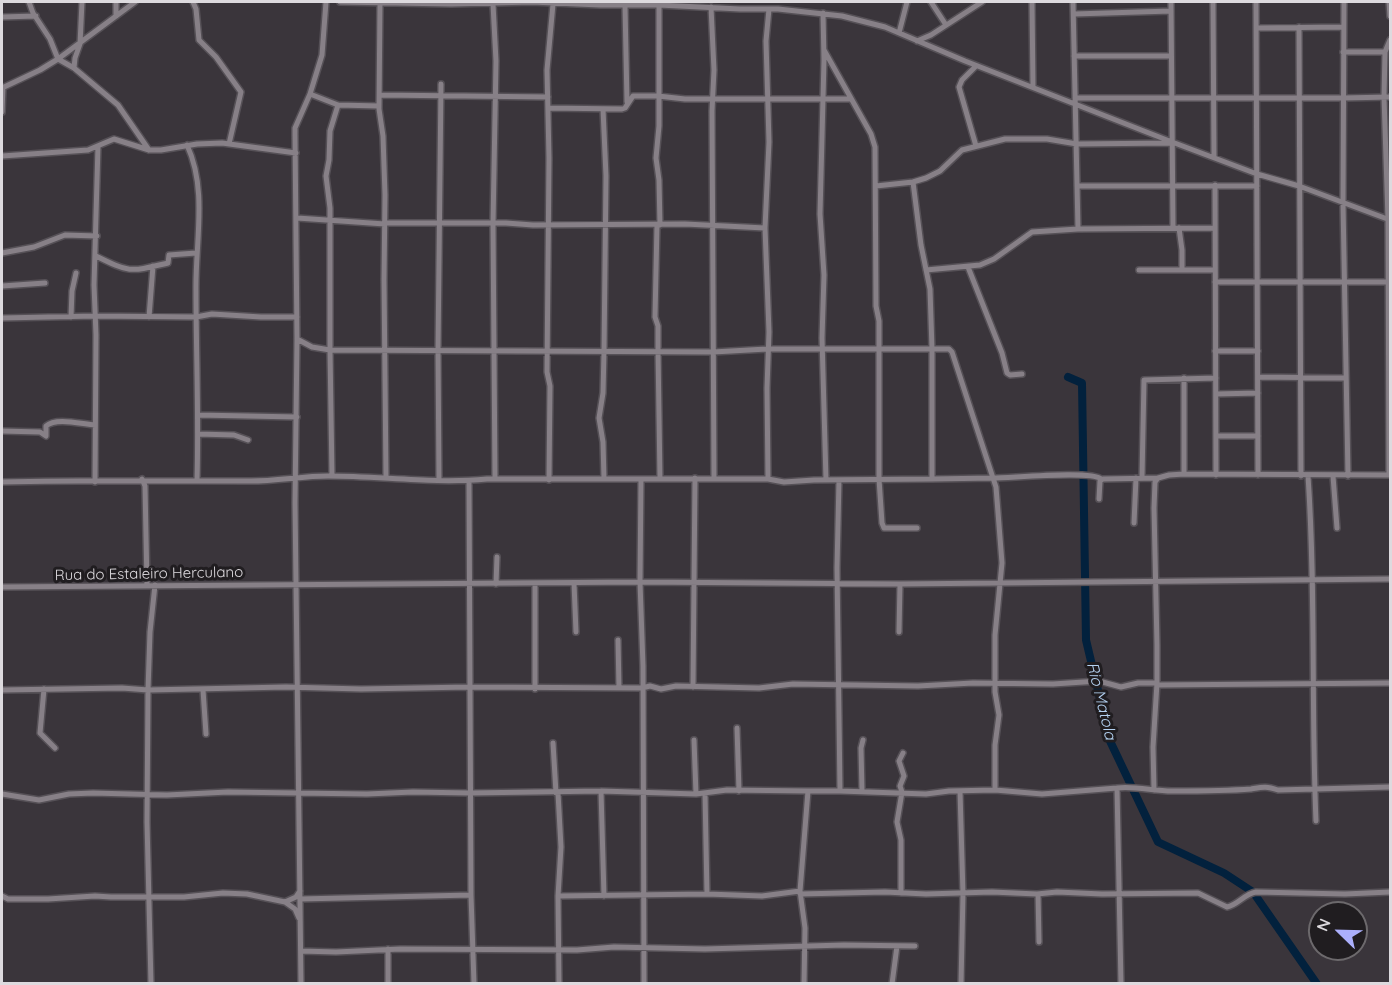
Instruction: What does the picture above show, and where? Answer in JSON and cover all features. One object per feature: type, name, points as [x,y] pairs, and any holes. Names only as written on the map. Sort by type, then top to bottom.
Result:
[{"type":"street","points":[[29,2],[50,39],[58,59],[74,68],[118,105],[149,150]]},
{"type":"street","points":[[74,68],[80,44],[82,2]]},
{"type":"street","points":[[116,2],[116,16]]},
{"type":"street","points":[[2,112],[2,87],[58,59],[135,2]]},
{"type":"street","points":[[193,2],[196,9],[199,40],[216,57],[241,92],[230,144]]},
{"type":"street","points":[[301,984],[296,688],[297,218],[295,128],[310,94],[324,46],[326,2]]},
{"type":"street","points":[[340,2],[609,3],[625,6],[786,9],[842,16],[899,33],[976,66],[1075,101],[1172,143],[1389,219]]},
{"type":"street","points":[[786,9],[788,2]]},
{"type":"street","points":[[899,33],[907,2]]},
{"type":"street","points":[[931,2],[943,18],[945,25]]},
{"type":"street","points":[[917,40],[982,2]]},
{"type":"street","points":[[1032,2],[1033,87]]},
{"type":"street","points":[[1073,2],[1078,229]]},
{"type":"street","points":[[1171,2],[1173,186],[1176,228],[1182,250],[1182,269]]},
{"type":"street","points":[[1213,2],[1214,157]]},
{"type":"street","points":[[1256,2],[1258,475]]},
{"type":"street","points":[[1344,2],[1342,99],[1348,476]]},
{"type":"street","points":[[1389,2],[1390,16]]},
{"type":"street","points":[[380,3],[379,106],[384,153],[386,223],[384,351],[386,477]]},
{"type":"street","points":[[493,4],[496,61],[493,224],[495,479]]},
{"type":"street","points":[[549,480],[548,97],[546,70],[553,4]]},
{"type":"street","points":[[659,5],[659,126],[656,158],[659,180],[655,317],[658,326],[660,479]]},
{"type":"street","points":[[625,6],[627,104]]},
{"type":"street","points":[[711,8],[714,70],[712,98],[714,478]]},
{"type":"street","points":[[768,479],[767,349],[769,332],[765,228],[768,98],[766,40],[769,9]]},
{"type":"street","points":[[1074,14],[1172,11]]},
{"type":"street","points":[[823,13],[820,214],[824,275],[822,317],[826,480]]},
{"type":"street","points":[[2,17],[36,16]]},
{"type":"street","points":[[943,18],[952,21]]},
{"type":"street","points":[[1299,27],[1301,476]]},
{"type":"street","points":[[1257,28],[1343,27]]},
{"type":"street","points":[[2,482],[95,482],[142,479],[254,481],[332,476],[469,482],[495,479],[714,478],[768,479],[784,482],[1083,475],[1098,476],[1101,479],[1158,478],[1184,474],[1390,475],[1389,219],[1385,52],[1390,40]]},
{"type":"street","points":[[824,50],[873,140],[876,186],[880,514],[884,528],[917,528]]},
{"type":"street","points":[[1343,52],[1385,52]]},
{"type":"street","points":[[1074,56],[1171,57]]},
{"type":"street","points":[[976,66],[958,87],[976,146]]},
{"type":"street","points":[[1027,85],[1033,80]]},
{"type":"street","points":[[440,480],[438,350],[441,84]]},
{"type":"street","points":[[310,94],[338,105],[379,106]]},
{"type":"street","points":[[380,95],[548,97]]},
{"type":"street","points":[[548,108],[622,109],[633,96],[685,99],[850,99]]},
{"type":"street","points":[[1075,101],[1387,97]]},
{"type":"street","points":[[332,476],[327,176],[330,131],[338,105]]},
{"type":"street","points":[[603,109],[606,176],[604,352],[603,393],[598,418],[603,442],[604,479]]},
{"type":"street","points":[[2,156],[88,150],[114,139],[149,150],[187,145],[230,144],[296,153]]},
{"type":"street","points":[[876,186],[913,182],[934,175],[958,153],[976,146],[1013,139],[1047,139],[1077,144],[1172,143]]},
{"type":"street","points":[[187,145],[195,163],[197,181],[198,434],[196,480]]},
{"type":"street","points":[[95,482],[98,146]]},
{"type":"street","points":[[913,182],[930,289],[932,479]]},
{"type":"street","points":[[1215,185],[1216,475]]},
{"type":"street","points":[[1077,186],[1257,186]]},
{"type":"street","points":[[297,218],[329,222],[765,228]]},
{"type":"street","points":[[926,270],[968,267],[994,260],[1032,232],[1078,229],[1215,228]]},
{"type":"street","points":[[2,253],[24,249],[65,235],[97,236]]},
{"type":"street","points":[[96,256],[123,269],[137,270],[169,262],[169,255],[196,253]]},
{"type":"street","points":[[149,316],[153,266]]},
{"type":"street","points":[[968,267],[994,332],[1007,373],[1022,374]]},
{"type":"street","points":[[1139,270],[1215,270]]},
{"type":"street","points":[[71,317],[72,291],[76,273]]},
{"type":"street","points":[[1215,282],[1389,282]]},
{"type":"street","points":[[2,286],[45,283]]},
{"type":"street","points":[[2,318],[196,317],[218,314],[297,317]]},
{"type":"street","points":[[297,339],[312,347],[330,350],[384,351],[713,352],[767,349],[949,349],[952,352],[996,487],[1000,524],[1002,563],[996,611],[995,692],[999,715],[995,745],[995,790]]},
{"type":"street","points":[[1215,351],[1258,351]]},
{"type":"street","points":[[1259,377],[1346,378]]},
{"type":"street","points":[[1184,378],[1184,474]]},
{"type":"street","points":[[1134,523],[1144,382],[1146,379],[1216,378]]},
{"type":"street","points":[[1216,394],[1258,393]]},
{"type":"street","points":[[198,415],[297,417]]},
{"type":"street","points":[[2,431],[40,432],[46,436],[46,426],[50,423],[94,425]]},
{"type":"street","points":[[198,434],[234,435],[248,440]]},
{"type":"street","points":[[1216,436],[1258,436]]},
{"type":"street","points":[[1308,476],[1313,581],[1316,821]]},
{"type":"street","points":[[1333,476],[1337,528]]},
{"type":"street","points":[[693,687],[695,478]]},
{"type":"street","points":[[1154,790],[1153,747],[1157,684],[1155,482],[1158,478]]},
{"type":"street","points":[[142,479],[145,486],[147,585]]},
{"type":"street","points":[[145,486],[150,479]]},
{"type":"street","points":[[641,479],[644,984]]},
{"type":"street","points":[[1099,499],[1101,479]]},
{"type":"street","points":[[839,480],[840,791]]},
{"type":"street","points":[[469,482],[471,895],[474,984]]},
{"type":"street","points":[[496,584],[497,557]]},
{"type":"street","name":"Rua do Estaleiro Herculano","points":[[2,587],[640,582],[900,584],[1390,579]]},
{"type":"street","points":[[574,583],[576,632]]},
{"type":"street","points":[[535,584],[535,689]]},
{"type":"street","points":[[899,632],[900,584]]},
{"type":"street","points":[[151,984],[147,822],[148,690],[150,632],[155,585]]},
{"type":"street","points":[[618,640],[619,688]]},
{"type":"street","points":[[2,690],[469,687],[535,689],[650,686],[661,689],[676,686],[759,688],[793,684],[839,686],[1077,684],[1099,681],[1121,687],[1138,683],[1390,683]]},
{"type":"street","points":[[44,689],[40,733],[55,747]]},
{"type":"street","points":[[203,690],[206,734]]},
{"type":"street","points":[[737,728],[739,791]]},
{"type":"street","points":[[694,740],[696,794]]},
{"type":"street","points":[[862,791],[861,748],[863,740]]},
{"type":"street","points":[[553,743],[561,847],[558,896],[558,984]]},
{"type":"street","points":[[901,893],[901,840],[897,822],[902,792],[900,786],[904,775],[899,762],[903,753]]},
{"type":"street","points":[[2,794],[39,800],[81,793],[299,794],[601,791],[696,794],[727,790],[926,794],[995,790],[1044,794],[1139,787],[1186,791],[1252,789],[1263,786],[1278,790],[1390,787]]},
{"type":"street","points":[[1117,788],[1121,984]]},
{"type":"street","points":[[601,791],[604,896]]},
{"type":"street","points":[[804,984],[805,928],[802,895],[808,791]]},
{"type":"street","points":[[960,791],[963,894],[961,984]]},
{"type":"street","points":[[705,793],[707,894]]},
{"type":"street","points":[[285,902],[296,897],[300,891]]},
{"type":"street","points":[[558,896],[707,894],[762,896],[992,892],[1198,893],[1227,908],[1248,894],[1256,892],[1345,894],[1390,892]]},
{"type":"street","points":[[2,902],[8,899],[95,896],[241,894],[285,902],[295,909],[301,921]]},
{"type":"street","points":[[1038,894],[1039,942]]},
{"type":"street","points":[[300,898],[471,895]]},
{"type":"street","points":[[2,896],[8,899]]},
{"type":"street","points":[[892,984],[897,945]]},
{"type":"street","points":[[301,951],[915,946]]},
{"type":"street","points":[[645,959],[658,948]]},
{"type":"street","points":[[388,950],[388,984]]},
{"type":"waterway","name":"Rio Matola","points":[[1068,377],[1082,383],[1086,640],[1110,741],[1158,842],[1224,873],[1253,892],[1317,984]]}]
